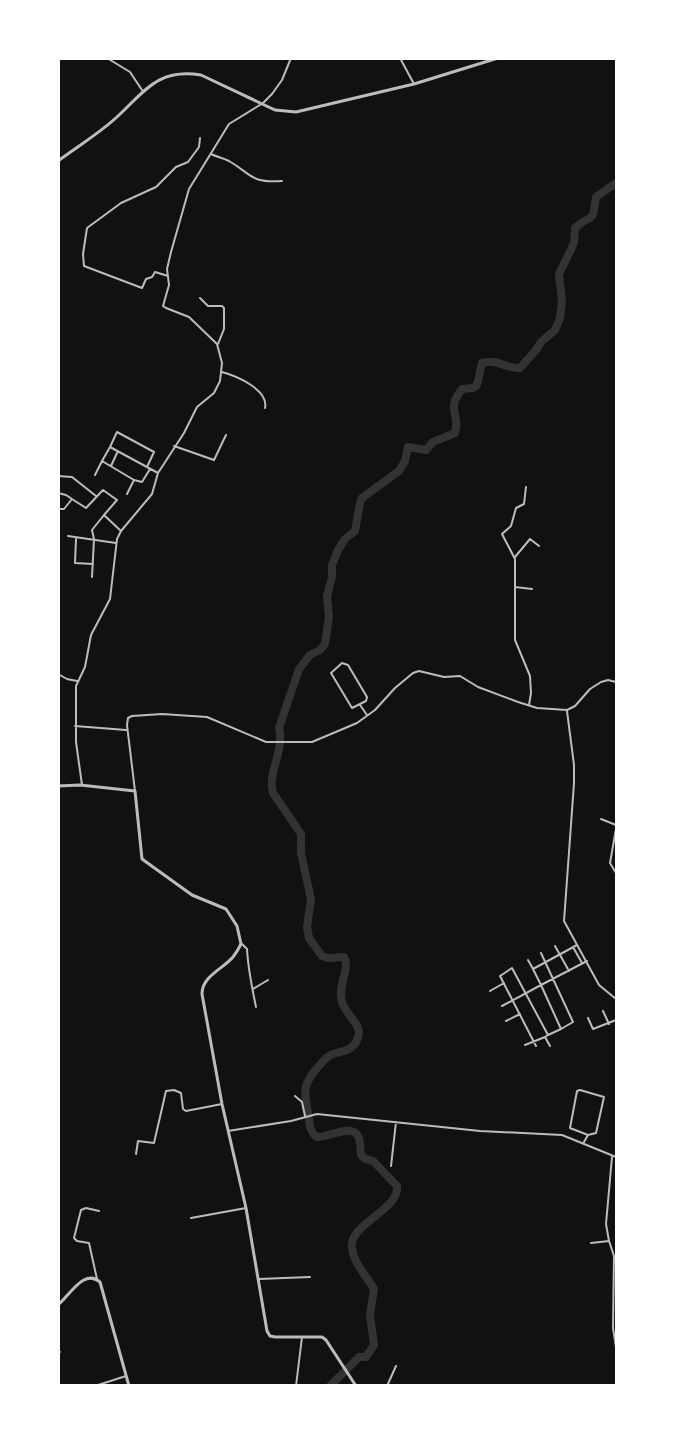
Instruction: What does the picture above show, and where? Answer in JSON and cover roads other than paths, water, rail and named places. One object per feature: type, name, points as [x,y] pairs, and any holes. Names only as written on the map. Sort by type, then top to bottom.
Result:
[{"type":"street","points":[[107,58],[130,72],[142,90]]},
{"type":"street","points":[[217,344],[189,317],[164,307],[169,285],[167,269],[171,252],[189,189],[231,122],[263,103],[282,80],[291,58]]},
{"type":"street","points":[[400,58],[414,84]]},
{"type":"street","points":[[58,161],[118,116],[142,90],[158,80],[171,76],[195,74],[236,90],[275,110],[296,112],[414,84],[498,58]]},
{"type":"street","points":[[168,276],[155,272],[152,277],[147,278],[142,288],[84,266],[83,254],[87,228],[121,203],[156,187],[176,167],[189,161],[199,147],[200,138]]},
{"type":"street","points":[[211,154],[225,159],[242,169],[245,174],[262,181],[282,181]]},
{"type":"street","points":[[82,785],[75,726],[77,681],[85,667],[91,635],[110,598],[116,543],[121,531],[152,494],[158,473],[184,434],[197,407],[216,392],[222,372],[217,344],[224,329],[224,308],[208,306],[200,298]]},
{"type":"street","points":[[222,372],[234,375],[262,394],[266,400],[265,408]]},
{"type":"street","points":[[95,475],[102,461],[110,447],[116,433],[120,432],[154,452],[142,482],[134,480],[102,461]]},
{"type":"street","points":[[174,447],[214,460],[226,435]]},
{"type":"street","points":[[110,447],[158,473]]},
{"type":"street","points":[[111,466],[118,452]]},
{"type":"street","points":[[58,476],[72,477],[96,496]]},
{"type":"street","points":[[127,494],[134,480]]},
{"type":"street","points":[[526,487],[524,504],[516,508],[511,526],[502,533],[514,557],[515,640],[530,676],[529,705]]},
{"type":"street","points":[[58,493],[66,495],[85,509],[103,489],[116,499],[93,528],[92,577]]},
{"type":"street","points":[[58,509],[64,508],[72,499]]},
{"type":"street","points":[[104,516],[121,531]]},
{"type":"street","points":[[68,536],[116,543]]},
{"type":"street","points":[[76,538],[75,563],[93,564]]},
{"type":"street","points":[[514,557],[530,539],[539,546]]},
{"type":"street","points":[[515,587],[532,589]]},
{"type":"street","points":[[342,663],[348,665],[367,697],[360,705],[352,708],[331,673],[342,663]]},
{"type":"street","points":[[255,1007],[253,989],[248,975],[247,949],[241,944],[237,926],[227,910],[218,904],[192,895],[142,858],[127,721],[132,716],[193,715],[207,717],[266,742],[318,741],[345,729],[367,715],[413,673],[420,670],[444,677],[460,676],[482,689],[529,705],[567,710],[575,706],[587,691],[601,682],[608,680],[616,682]]},
{"type":"street","points":[[58,674],[77,681]]},
{"type":"street","points":[[360,705],[367,715]]},
{"type":"street","points":[[567,710],[574,783],[564,918],[582,963]]},
{"type":"street","points":[[75,726],[128,730]]},
{"type":"street","points":[[58,786],[82,785],[135,791]]},
{"type":"street","points":[[601,819],[616,827],[616,842],[610,863],[616,873]]},
{"type":"street","points":[[241,944],[233,958],[207,981],[202,991],[222,1104],[246,1208],[268,1334],[319,1336],[326,1340],[356,1386]]},
{"type":"street","points":[[555,946],[568,971]]},
{"type":"street","points":[[533,969],[575,946]]},
{"type":"street","points":[[575,946],[587,960],[599,985],[616,999]]},
{"type":"street","points":[[525,1045],[573,1021],[541,953]]},
{"type":"street","points":[[528,960],[561,1029]]},
{"type":"street","points":[[502,1006],[587,960]]},
{"type":"street","points":[[536,1046],[500,974],[513,969],[550,1046]]},
{"type":"street","points":[[253,989],[268,980]]},
{"type":"street","points":[[490,991],[504,983]]},
{"type":"street","points":[[603,1011],[609,1024]]},
{"type":"street","points":[[506,1021],[520,1014]]},
{"type":"street","points":[[588,1018],[593,1029],[616,1020]]},
{"type":"street","points":[[136,1154],[138,1141],[154,1143],[166,1091],[174,1090],[181,1093],[183,1109],[186,1112],[222,1104]]},
{"type":"street","points":[[584,1143],[588,1135],[596,1133],[604,1097],[580,1090],[570,1126],[572,1130],[588,1135]]},
{"type":"street","points":[[295,1096],[302,1102],[308,1115]]},
{"type":"street","points":[[228,1131],[291,1121],[308,1115],[480,1131],[562,1135],[616,1156]]},
{"type":"street","points":[[391,1167],[396,1122]]},
{"type":"street","points":[[612,1156],[606,1210],[609,1241],[614,1256],[613,1328],[616,1347]]},
{"type":"street","points":[[99,1212],[86,1208],[81,1210],[74,1238],[77,1241],[89,1243],[97,1279],[100,1282],[129,1386]]},
{"type":"street","points":[[191,1218],[246,1208]]},
{"type":"street","points":[[591,1242],[609,1241]]},
{"type":"street","points":[[259,1279],[310,1277]]},
{"type":"street","points":[[58,1305],[80,1282],[90,1278],[97,1279]]},
{"type":"street","points":[[296,1386],[302,1337]]},
{"type":"street","points":[[387,1386],[396,1366]]},
{"type":"street","points":[[98,1385],[126,1376]]},
{"type":"waterway","points":[[330,1386],[359,1357],[366,1357],[374,1345],[370,1315],[374,1289],[355,1259],[352,1248],[353,1239],[365,1224],[391,1202],[396,1195],[397,1186],[373,1161],[361,1155],[360,1140],[355,1132],[345,1131],[317,1137],[310,1126],[306,1098],[308,1082],[327,1057],[354,1045],[359,1031],[342,1002],[341,989],[346,967],[344,957],[322,956],[309,938],[307,927],[311,899],[301,853],[301,834],[273,793],[272,777],[280,745],[279,728],[299,669],[310,655],[320,650],[325,644],[329,617],[327,596],[332,577],[332,565],[345,539],[355,531],[362,498],[399,471],[405,461],[408,447],[426,450],[433,442],[455,433],[454,407],[457,396],[462,389],[473,388],[477,385],[482,363],[492,362],[520,368],[541,342],[555,330],[560,318],[562,301],[559,274],[574,243],[575,228],[592,216],[596,197],[616,183]]}]
